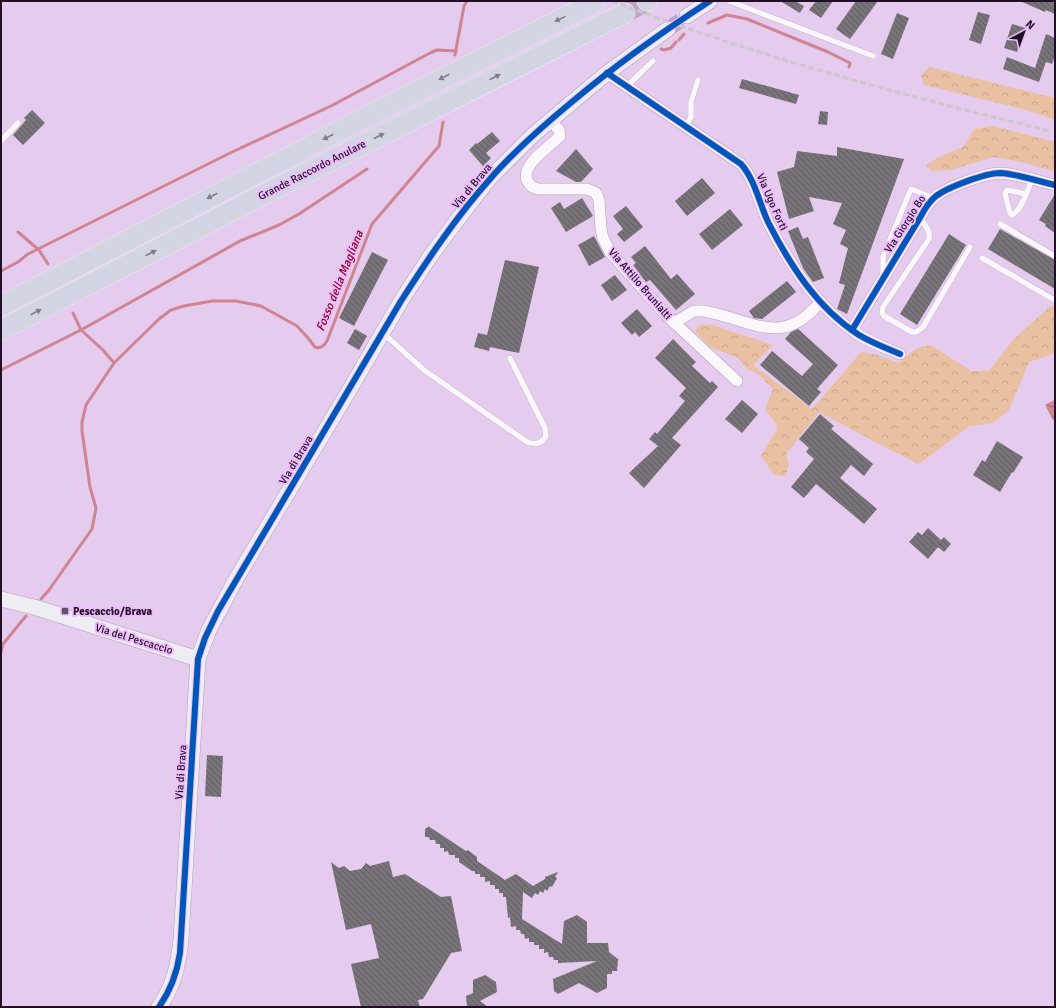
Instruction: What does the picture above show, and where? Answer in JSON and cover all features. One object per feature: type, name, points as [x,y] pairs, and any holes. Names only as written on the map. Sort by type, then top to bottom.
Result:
[{"type":"highway","name":"Grande Raccordo Anulare","points":[[1,306],[370,115],[595,2]]},
{"type":"highway","name":"Grande Raccordo Anulare","points":[[1,330],[290,181],[625,13]]},
{"type":"street","points":[[687,16],[710,1]]},
{"type":"street","name":"Via di Brava","points":[[159,1007],[173,982],[180,953],[198,659],[208,630],[225,598],[382,333],[420,272],[466,208],[506,162],[550,120],[607,73],[668,28]]},
{"type":"street","name":"Via Ugo Forti","points":[[607,73],[732,157],[744,167],[753,182],[763,211],[772,230],[805,283],[820,302],[836,318],[852,330],[865,338],[900,354]]},
{"type":"street","name":"Via Attilio Brunialti","points":[[550,120],[559,130],[560,136],[527,168],[527,181],[532,187],[538,189],[587,189],[596,193],[600,200],[601,229],[608,248],[674,323],[737,381]]},
{"type":"street","name":"Via Giorgio Bo","points":[[852,330],[919,217],[926,206],[934,198],[944,191],[977,178],[992,174],[1007,174],[1055,185]]},
{"type":"street","points":[[674,323],[694,311],[703,311],[757,326],[780,328],[800,320],[812,312],[820,302]]},
{"type":"street","name":"Via del Pescaccio","points":[[1,599],[59,615],[198,659]]},
{"type":"lane","points":[[729,1],[872,56]]},
{"type":"lane","points":[[627,86],[652,61]]},
{"type":"lane","points":[[686,126],[691,117],[691,102],[698,80]]},
{"type":"lane","points":[[1,141],[18,123]]},
{"type":"lane","points":[[1026,194],[1007,190],[1005,194],[1010,213],[1012,215],[1017,212],[1026,194],[1032,180]]},
{"type":"lane","points":[[883,278],[883,256],[911,189],[934,198]]},
{"type":"lane","points":[[919,217],[928,230],[930,236],[883,307],[882,313],[884,316],[912,332],[916,332],[923,327],[970,247]]},
{"type":"lane","points":[[1000,224],[1055,256]]},
{"type":"lane","points":[[982,258],[1055,300]]},
{"type":"lane","points":[[382,333],[424,370],[527,442],[531,444],[539,444],[546,436],[545,428],[510,358]]},
{"type":"green space","points":[[929,67],[1055,98],[1055,120],[1023,109],[924,85],[921,75]]},
{"type":"green space","points":[[992,126],[1055,141],[1055,172],[1026,163],[994,157],[950,170],[932,171],[926,165],[939,157],[963,147],[974,129]]},
{"type":"green space","points":[[1055,306],[1055,353],[1029,362],[1009,410],[993,423],[970,426],[919,464],[819,412],[786,454],[789,465],[785,476],[774,475],[761,456],[778,427],[765,409],[773,389],[756,372],[748,370],[738,358],[710,347],[695,331],[700,324],[712,325],[773,345],[753,365],[812,409],[861,352],[878,355],[898,363],[917,348],[931,345],[971,371],[989,371],[1013,340],[1049,307]]},
{"type":"water","points":[[1054,400],[1055,419],[1053,420],[1045,405]]},
{"type":"building","points":[[780,1],[795,1],[804,6],[800,13]]},
{"type":"building","points":[[816,1],[833,1],[821,18],[809,10]]},
{"type":"building","points":[[856,1],[878,1],[850,39],[836,29]]},
{"type":"building","points":[[1020,1],[1050,1],[1055,3],[1055,14],[1046,10],[1045,12]]},
{"type":"building","points":[[978,12],[990,15],[981,44],[969,40]]},
{"type":"building","points":[[897,13],[909,18],[893,59],[881,54]]},
{"type":"building","points":[[1012,24],[1025,28],[1017,52],[1004,48]]},
{"type":"building","points":[[1046,34],[1055,38],[1055,56],[1052,64],[1046,62],[1039,82],[1003,69],[1007,57],[1035,68]]},
{"type":"building","points":[[742,79],[799,95],[796,104],[739,88]]},
{"type":"building","points":[[32,110],[45,123],[23,145],[13,135],[26,120],[24,118]]},
{"type":"building","points":[[820,111],[828,112],[827,125],[818,124]]},
{"type":"building","points":[[492,132],[500,141],[486,153],[491,158],[483,166],[469,150]]},
{"type":"building","points":[[837,147],[904,159],[847,314],[837,309],[845,285],[839,283],[848,248],[840,244],[846,230],[833,224],[842,203],[809,197],[814,211],[789,219],[777,172],[794,167],[797,151],[837,156]]},
{"type":"building","points":[[576,149],[593,169],[581,182],[576,182],[556,171]]},
{"type":"building","points":[[702,178],[715,193],[687,216],[675,201]]},
{"type":"building","points":[[1055,194],[1055,233],[1045,226],[1046,224],[1039,220]]},
{"type":"building","points":[[582,198],[593,216],[566,232],[551,208],[560,202],[564,209]]},
{"type":"building","points":[[626,206],[643,227],[624,242],[617,234],[623,229],[613,216]]},
{"type":"building","points":[[730,209],[743,225],[712,250],[699,234]]},
{"type":"building","points":[[798,227],[803,239],[808,237],[824,278],[813,282],[803,268],[788,231]]},
{"type":"building","points":[[1000,229],[1055,260],[1055,289],[988,249]]},
{"type":"building","points":[[949,234],[966,245],[917,325],[900,314]]},
{"type":"building","points":[[594,236],[605,257],[589,266],[578,245]]},
{"type":"building","points":[[645,246],[671,279],[677,274],[695,294],[676,310],[650,280],[646,282],[633,265],[636,263],[631,257]]},
{"type":"building","points":[[372,252],[388,260],[354,326],[339,318]]},
{"type":"building","points":[[505,260],[539,267],[519,353],[490,347],[489,351],[474,347],[478,333],[487,335]]},
{"type":"building","points":[[615,275],[627,290],[612,301],[601,285]]},
{"type":"building","points":[[787,281],[796,292],[762,319],[754,318],[749,311]]},
{"type":"building","points":[[637,309],[652,326],[639,337],[635,332],[632,335],[621,323]]},
{"type":"building","points":[[355,329],[367,336],[359,350],[347,343]]},
{"type":"building","points":[[798,329],[838,365],[817,389],[821,392],[809,406],[760,365],[772,351],[802,376],[813,364],[785,339],[791,332]]},
{"type":"building","points":[[673,339],[696,362],[692,366],[710,383],[712,381],[718,387],[672,438],[681,445],[644,488],[629,473],[658,446],[649,439],[655,432],[657,434],[685,401],[679,396],[686,388],[655,358]]},
{"type":"building","points":[[742,400],[758,414],[742,433],[725,419]]},
{"type":"building","points":[[820,414],[834,426],[831,429],[873,464],[864,476],[851,465],[840,478],[877,509],[864,524],[816,484],[804,498],[791,487],[814,459],[806,452],[809,448],[799,439]]},
{"type":"building","points":[[997,441],[1023,457],[1000,492],[973,475],[982,460],[985,462]]},
{"type":"building","points":[[928,528],[941,540],[944,537],[951,544],[944,552],[938,547],[928,559],[909,542],[918,532],[922,535]]},
{"type":"building","points":[[207,755],[223,756],[221,797],[205,796]]},
{"type":"building","points":[[428,826],[466,851],[468,850],[477,857],[477,861],[505,880],[516,874],[533,886],[545,879],[545,877],[558,872],[555,877],[557,878],[552,887],[550,886],[547,891],[545,889],[543,893],[540,891],[538,895],[535,893],[532,898],[523,892],[522,919],[562,944],[564,921],[577,915],[587,922],[587,943],[608,943],[609,952],[619,960],[617,971],[612,971],[612,974],[607,974],[607,988],[597,993],[579,983],[558,994],[554,991],[553,979],[597,961],[558,963],[558,960],[554,960],[553,957],[549,957],[548,952],[544,953],[544,949],[539,949],[539,945],[534,945],[534,942],[529,942],[529,938],[525,939],[524,934],[521,934],[520,930],[516,930],[516,926],[511,927],[510,917],[508,918],[506,897],[503,897],[503,893],[499,893],[499,889],[495,889],[495,885],[490,885],[490,881],[485,882],[485,877],[480,877],[480,874],[475,874],[475,871],[472,871],[459,862],[459,858],[455,858],[455,855],[449,855],[448,851],[444,852],[444,848],[440,848],[440,844],[436,844],[435,840],[430,840],[429,837],[425,837],[425,829]]},
{"type":"building","points":[[389,861],[393,877],[405,874],[441,897],[451,896],[462,951],[451,953],[423,999],[418,1000],[420,1007],[361,1007],[351,964],[379,958],[371,924],[346,930],[331,862],[339,868],[344,866],[350,871],[361,869],[366,863],[370,866]]},
{"type":"building","points":[[485,975],[496,982],[497,992],[480,1001],[488,1007],[467,1007],[466,996],[473,993],[473,980]]},
{"type":"waterway","name":"Fosso della Magliana","points":[[455,55],[464,6],[467,1]]},
{"type":"waterway","points":[[708,23],[727,15],[747,19],[828,52],[850,63],[849,67]]},
{"type":"waterway","points":[[679,40],[684,34]]},
{"type":"waterway","points":[[661,49],[664,50],[671,48],[676,42]]},
{"type":"waterway","points":[[1,271],[18,262],[28,254],[228,154],[331,106],[432,52],[437,50],[456,51]]},
{"type":"waterway","name":"Fosso della Magliana","points":[[41,599],[92,529],[96,508],[90,487],[82,422],[86,405],[114,363],[159,319],[171,310],[212,301],[236,301],[261,306],[297,326],[315,347],[319,348],[323,346],[327,341],[372,224],[439,146],[443,122]]},
{"type":"waterway","points":[[1,370],[81,330],[240,241],[279,225],[299,214],[367,169]]},
{"type":"waterway","points":[[18,232],[39,250],[48,264]]},
{"type":"waterway","points":[[73,313],[81,330],[103,350],[114,363]]},
{"type":"waterway","name":"Fosso della Magliana","points":[[1,652],[3,644],[26,616]]},
{"type":"tunnel","points":[[625,13],[647,1]]},
{"type":"tunnel","points":[[668,29],[687,16]]},
{"type":"railway","points":[[612,1],[666,21],[774,57],[884,89],[1050,131]]},
{"type":"cycle path","points":[[159,1007],[173,981],[180,953],[198,659],[205,638],[218,611],[401,301],[432,254],[466,208],[509,158],[562,110],[606,74],[675,24],[710,1]]},
{"type":"cycle path","points":[[607,73],[741,164],[750,177],[768,222],[795,270],[818,299],[830,312],[859,335],[900,354]]},
{"type":"cycle path","points":[[852,330],[926,208],[936,196],[967,181],[986,175],[1000,173],[1021,176],[1055,185]]},
{"type":"place","name":"Pescaccio/Brava","points":[[65,611]]}]
